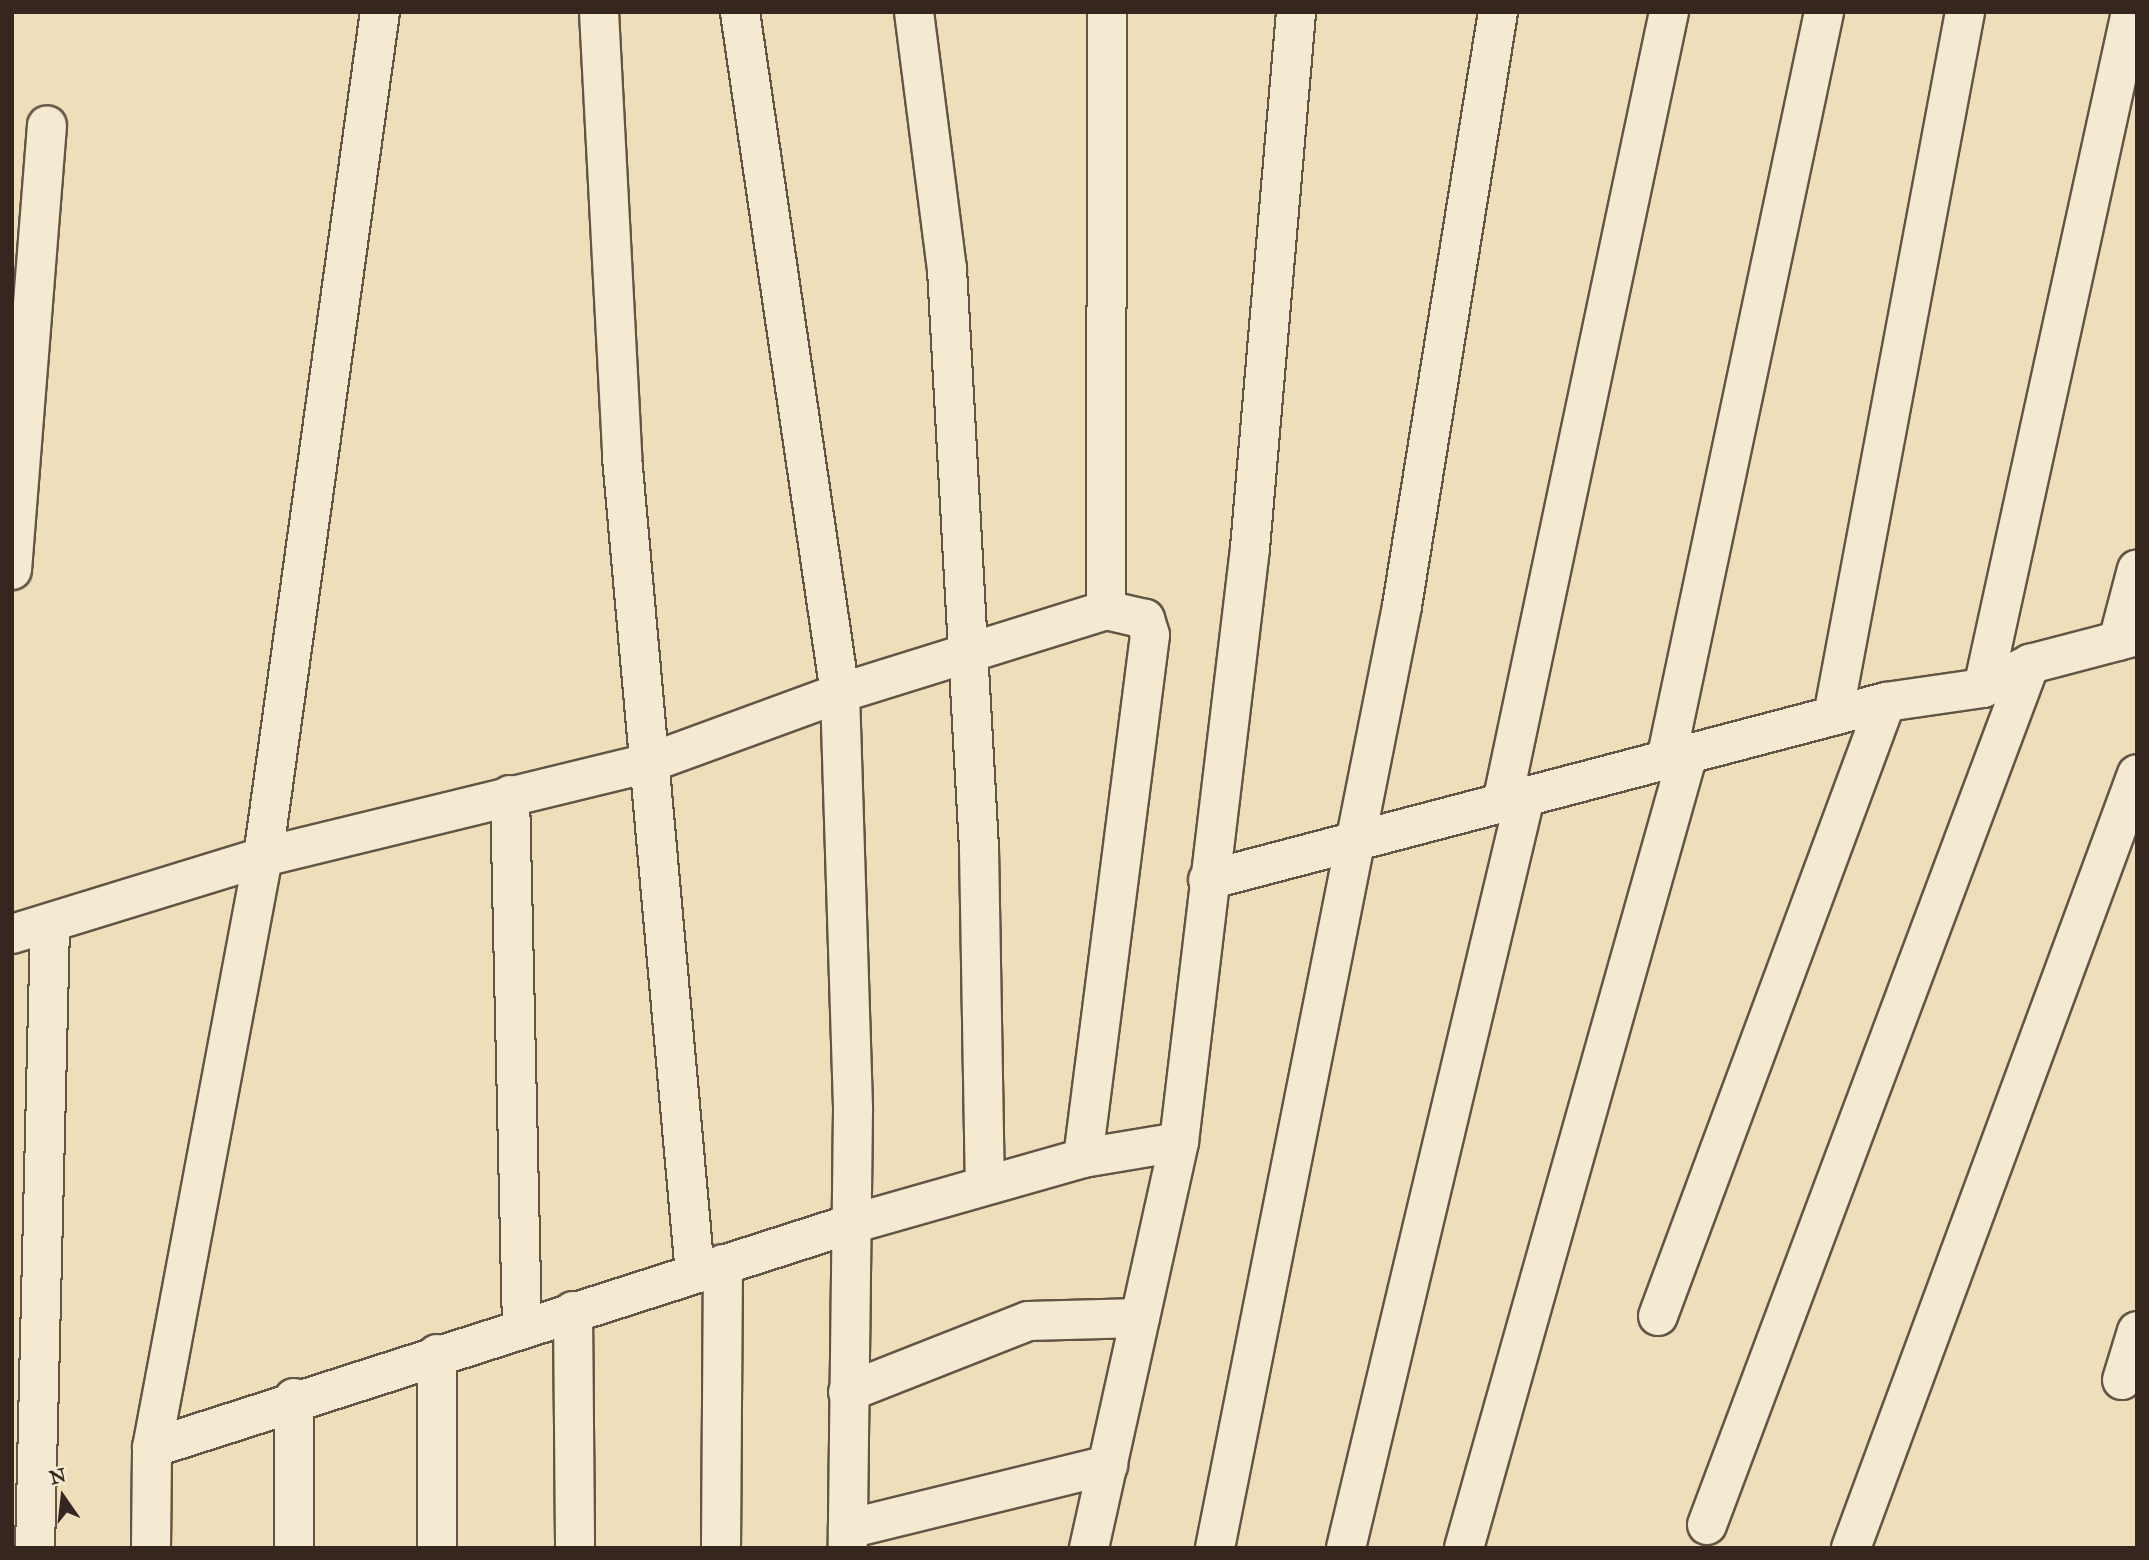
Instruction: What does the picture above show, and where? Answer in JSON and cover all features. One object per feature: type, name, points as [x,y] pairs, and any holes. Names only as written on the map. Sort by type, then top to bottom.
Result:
[{"type":"street","points":[[151,1548],[152,1448],[263,857],[380,12]]},
{"type":"street","points":[[599,12],[622,457],[649,763],[709,1269],[721,1548]]},
{"type":"street","points":[[740,12],[840,693],[853,1111],[848,1226],[848,1539],[1108,1465]]},
{"type":"street","points":[[914,12],[947,270],[969,658],[985,1185]]},
{"type":"street","points":[[1106,610],[1107,12]]},
{"type":"street","points":[[1089,1548],[1179,1142],[1208,880],[1250,548],[1296,12]]},
{"type":"street","points":[[1214,1548],[1350,843],[1402,606],[1498,12]]},
{"type":"street","points":[[1346,1548],[1513,800],[1669,12]]},
{"type":"street","points":[[1464,1548],[1677,757],[1824,12]]},
{"type":"street","points":[[1833,716],[1965,12]]},
{"type":"street","points":[[1983,688],[2131,12]]},
{"type":"street","points":[[12,569],[47,125]]},
{"type":"street","points":[[1208,880],[1886,702],[1983,688],[2030,664],[2127,638],[2137,569]]},
{"type":"street","points":[[12,934],[50,927],[263,857],[649,763],[840,693],[969,658],[1106,610],[1145,619],[1149,649],[1083,1158]]},
{"type":"street","points":[[1707,1525],[2030,664]]},
{"type":"street","points":[[1658,1316],[1886,702]]},
{"type":"street","points":[[1851,1548],[2137,774]]},
{"type":"street","points":[[510,795],[522,1327]]},
{"type":"street","points":[[35,1548],[50,927]]},
{"type":"street","points":[[152,1448],[293,1398],[985,1185],[1083,1158],[1179,1142]]},
{"type":"street","points":[[573,1311],[575,1548]]},
{"type":"street","points":[[848,1392],[1028,1321],[1140,1318]]},
{"type":"street","points":[[2122,1380],[2137,1331]]},
{"type":"street","points":[[437,1354],[437,1548]]},
{"type":"street","points":[[293,1398],[294,1548]]}]
